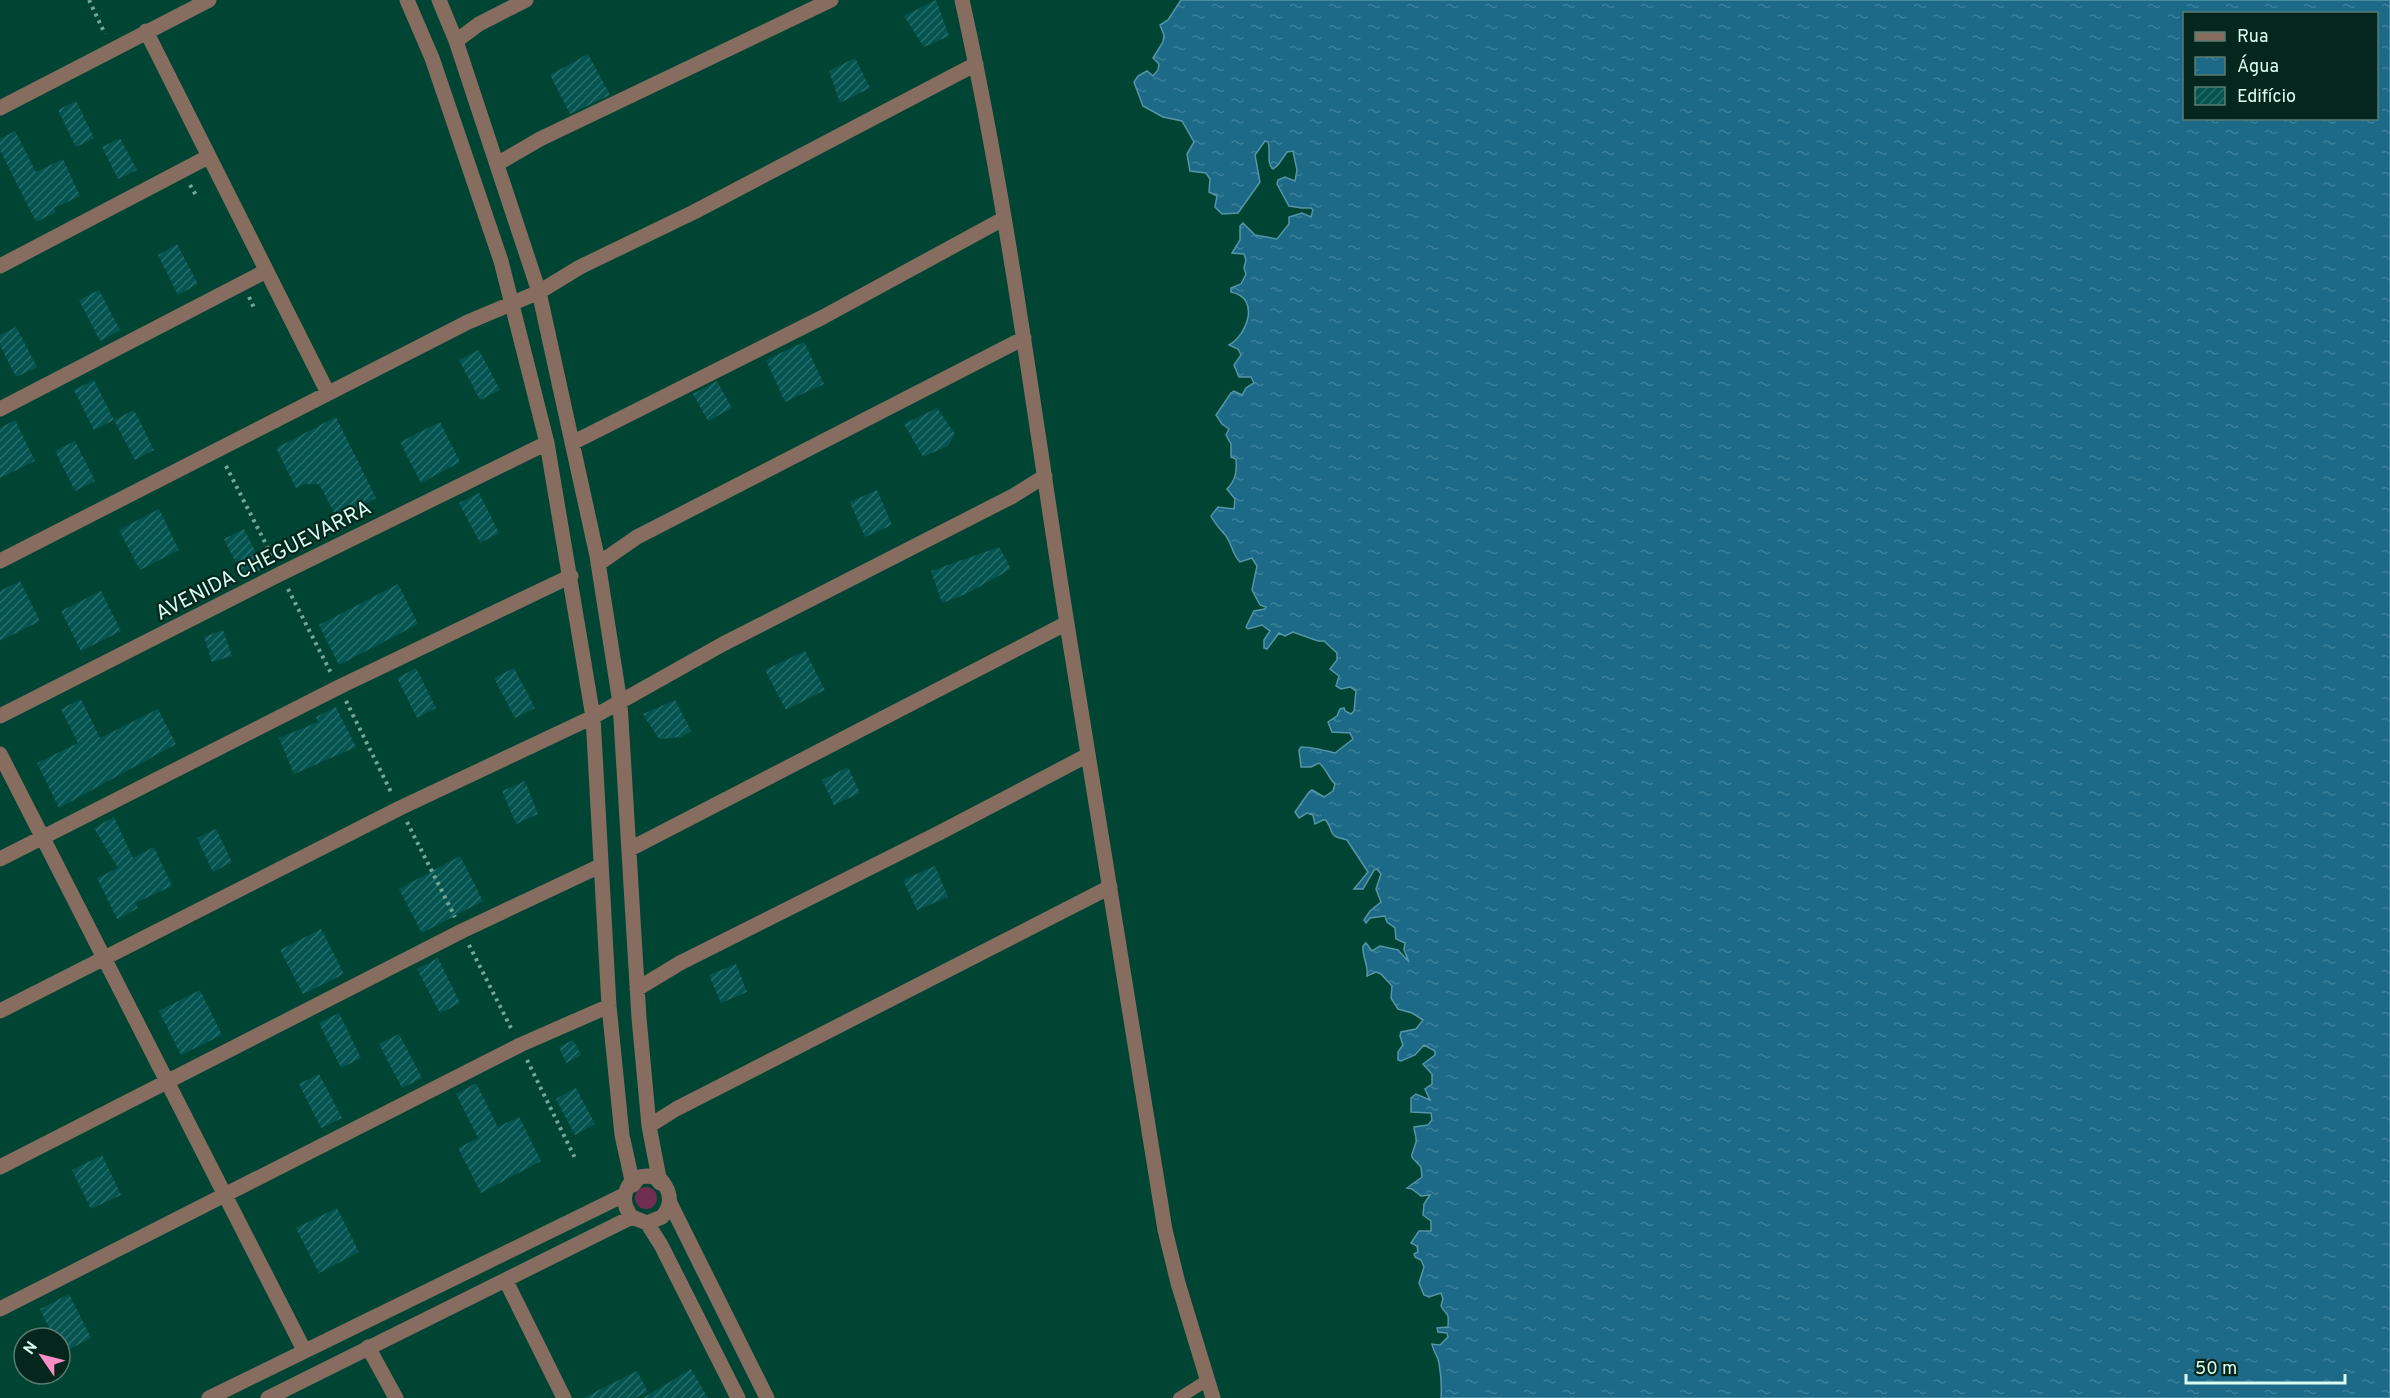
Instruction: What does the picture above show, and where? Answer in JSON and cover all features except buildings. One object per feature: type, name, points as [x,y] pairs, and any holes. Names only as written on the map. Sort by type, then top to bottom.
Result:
[{"type":"street","points":[[0,108],[209,0]]},
{"type":"street","points":[[407,0],[432,58],[468,161],[513,305],[547,443],[593,717],[609,1006],[629,1190]]},
{"type":"street","points":[[439,0],[456,41],[539,292],[598,564],[620,703],[648,1126],[660,1183]]},
{"type":"street","points":[[456,41],[479,24],[526,0]]},
{"type":"street","points":[[497,164],[540,139],[831,0]]},
{"type":"street","points":[[962,0],[976,64],[1024,338],[1067,623],[1165,1230],[1178,1284],[1213,1398]]},
{"type":"street","points":[[146,31],[328,393]]},
{"type":"street","points":[[0,561],[468,322],[513,305],[539,292],[580,267],[693,212],[976,64]]},
{"type":"street","points":[[0,266],[208,157]]},
{"type":"street","points":[[572,443],[823,317],[1003,219]]},
{"type":"street","points":[[0,409],[266,271]]},
{"type":"street","points":[[598,564],[637,537],[1024,338]]},
{"type":"street","name":"AVENIDA CHEGUEVARRA","points":[[0,716],[280,573],[547,443]]},
{"type":"street","points":[[0,1011],[400,808],[593,717],[723,644],[1014,496],[1045,476]]},
{"type":"street","points":[[0,859],[339,687],[571,576]]},
{"type":"street","points":[[630,849],[1067,623]]},
{"type":"street","points":[[0,754],[304,1350]]},
{"type":"street","points":[[638,989],[680,963],[941,832],[1088,755]]},
{"type":"street","points":[[0,1167],[462,931],[600,866]]},
{"type":"street","points":[[648,1126],[676,1109],[1110,887]]},
{"type":"street","points":[[0,1309],[520,1045],[609,1006]]},
{"type":"street","points":[[738,1398],[661,1245],[647,1223],[632,1217],[624,1203],[629,1190],[639,1178],[655,1177],[667,1188],[670,1203],[767,1398]]},
{"type":"street","points":[[209,1398],[629,1190]]},
{"type":"street","points":[[647,1223],[662,1217],[670,1203]]},
{"type":"street","points":[[268,1398],[632,1217]]},
{"type":"street","points":[[506,1281],[564,1398]]},
{"type":"street","points":[[368,1347],[396,1398]]},
{"type":"lane","points":[[1179,1398],[1206,1381]]},
{"type":"path","points":[[188,182],[197,197]]},
{"type":"path","points":[[247,295],[255,310]]},
{"type":"shaded area","points":[[646,1187],[654,1190],[657,1198],[654,1206],[646,1209],[638,1206],[635,1198],[638,1190]]},
{"type":"water","points":[[1181,0],[2390,0],[2390,1398],[1441,1398],[1439,1363],[1432,1344],[1440,1345],[1448,1337],[1447,1333],[1438,1332],[1437,1328],[1448,1327],[1448,1316],[1441,1306],[1443,1299],[1441,1293],[1429,1297],[1424,1295],[1419,1283],[1424,1267],[1421,1260],[1414,1254],[1418,1252],[1417,1246],[1411,1243],[1419,1231],[1431,1231],[1431,1221],[1423,1215],[1424,1204],[1430,1195],[1421,1196],[1407,1188],[1422,1177],[1421,1167],[1412,1156],[1416,1140],[1414,1127],[1428,1125],[1432,1120],[1431,1113],[1411,1112],[1411,1098],[1416,1094],[1430,1100],[1425,1089],[1432,1084],[1432,1074],[1423,1064],[1435,1055],[1435,1051],[1424,1045],[1415,1055],[1401,1061],[1398,1060],[1398,1052],[1403,1045],[1401,1032],[1416,1029],[1423,1020],[1412,1013],[1398,1009],[1391,998],[1392,986],[1381,974],[1376,972],[1367,976],[1363,950],[1366,943],[1372,951],[1380,946],[1398,950],[1409,962],[1404,950],[1405,943],[1396,939],[1395,928],[1387,922],[1385,916],[1370,918],[1366,923],[1364,920],[1370,911],[1381,902],[1376,889],[1381,874],[1377,869],[1374,870],[1363,889],[1354,889],[1368,872],[1347,840],[1332,834],[1326,820],[1315,824],[1313,815],[1307,813],[1299,818],[1295,812],[1312,790],[1324,797],[1333,791],[1335,784],[1319,763],[1311,767],[1301,767],[1299,750],[1304,747],[1335,753],[1353,739],[1350,733],[1332,732],[1328,722],[1337,716],[1340,709],[1344,708],[1351,714],[1354,711],[1356,691],[1350,687],[1341,689],[1336,686],[1339,676],[1330,669],[1337,660],[1337,653],[1324,641],[1293,632],[1285,636],[1279,633],[1267,649],[1264,648],[1264,640],[1270,631],[1262,625],[1248,629],[1246,627],[1254,611],[1266,607],[1260,605],[1252,590],[1257,566],[1252,558],[1240,562],[1228,539],[1211,516],[1218,507],[1234,509],[1235,499],[1227,489],[1235,475],[1236,459],[1231,457],[1231,444],[1226,435],[1229,429],[1216,415],[1231,393],[1234,391],[1242,395],[1246,388],[1254,383],[1251,377],[1239,377],[1234,365],[1241,355],[1238,349],[1229,345],[1241,333],[1248,317],[1246,301],[1231,292],[1231,288],[1241,284],[1246,274],[1244,254],[1232,253],[1240,240],[1240,226],[1243,223],[1255,235],[1277,239],[1289,224],[1289,217],[1302,213],[1311,217],[1313,210],[1289,206],[1277,184],[1278,180],[1285,177],[1295,181],[1297,170],[1293,151],[1287,152],[1273,169],[1270,164],[1269,145],[1265,141],[1255,155],[1260,182],[1238,213],[1222,214],[1215,207],[1217,196],[1209,192],[1210,179],[1206,173],[1190,171],[1187,154],[1194,142],[1182,121],[1163,117],[1143,106],[1134,82],[1138,76],[1147,71],[1153,76],[1158,70],[1159,64],[1153,58],[1163,42],[1164,35],[1160,25],[1168,20]]}]
